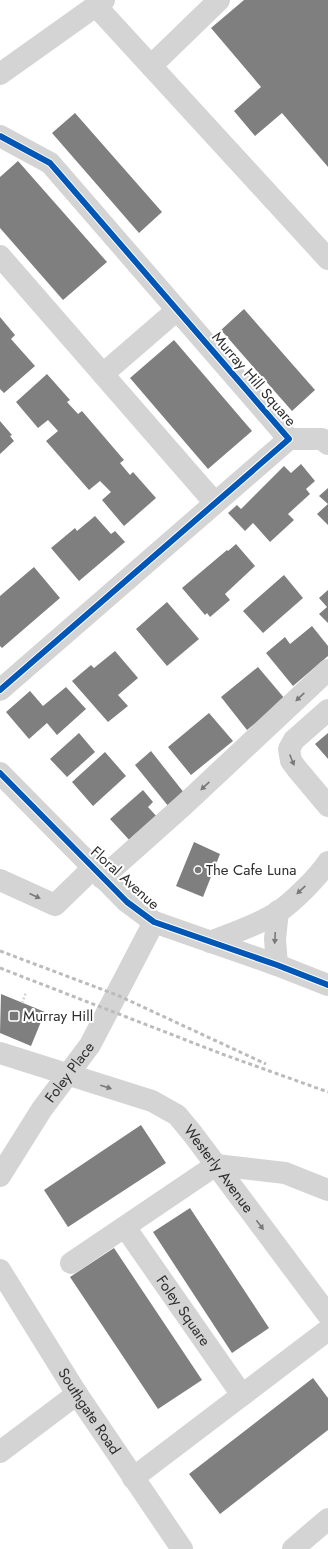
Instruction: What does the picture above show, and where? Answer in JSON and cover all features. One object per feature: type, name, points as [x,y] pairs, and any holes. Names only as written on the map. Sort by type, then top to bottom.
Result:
[{"type":"street","points":[[151,66],[219,0]]},
{"type":"street","points":[[0,74],[100,3],[151,66],[328,259]]},
{"type":"street","name":"Murray Hill Square","points":[[0,136],[50,164],[288,439],[0,690]]},
{"type":"street","points":[[0,256],[215,503]]},
{"type":"street","points":[[103,374],[177,310]]},
{"type":"street","points":[[288,439],[322,439],[328,444]]},
{"type":"street","points":[[0,880],[55,905],[185,804],[328,670]]},
{"type":"street","points":[[328,710],[294,740],[289,749],[291,761],[328,806]]},
{"type":"street","name":"Floral Avenue","points":[[0,773],[98,873],[136,909],[154,922],[277,965],[328,985]]},
{"type":"street","points":[[210,942],[246,928],[278,911],[321,872],[328,862]]},
{"type":"street","points":[[277,965],[275,939],[278,911]]},
{"type":"street","name":"Foley Place","points":[[0,1176],[42,1109],[90,1045],[154,922]]},
{"type":"street","name":"Westerly Avenue","points":[[0,1053],[164,1107],[177,1115],[326,1306]]},
{"type":"street","points":[[71,1263],[216,1165],[285,1173],[328,1190]]},
{"type":"street","name":"Foley Square","points":[[125,1227],[242,1395]]},
{"type":"street","name":"Southgate Road","points":[[0,1270],[78,1394],[182,1549]]},
{"type":"street","points":[[133,1478],[328,1330]]},
{"type":"street","points":[[0,1452],[78,1394]]},
{"type":"street","points":[[293,1549],[328,1519]]},
{"type":"path","points":[[22,1003],[26,992]]},
{"type":"building","points":[[244,0],[328,0],[328,167],[282,113],[255,136],[234,111],[261,87],[211,28]]},
{"type":"building","points":[[75,113],[162,212],[139,233],[52,133]]},
{"type":"building","points":[[18,161],[107,262],[63,300],[0,228],[0,177]]},
{"type":"building","points":[[244,309],[315,390],[292,411],[221,330]]},
{"type":"building","points":[[0,317],[15,335],[11,339],[35,366],[4,393],[0,389]]},
{"type":"building","points":[[174,340],[252,431],[208,469],[130,378]]},
{"type":"building","points":[[47,374],[70,400],[67,402],[78,414],[82,411],[124,460],[120,463],[130,475],[133,472],[156,498],[124,526],[102,500],[111,492],[100,481],[89,490],[46,441],[58,431],[48,420],[38,428],[16,402]]},
{"type":"building","points":[[0,421],[12,435],[10,436],[14,441],[0,454]]},
{"type":"building","points":[[301,464],[315,481],[306,489],[310,494],[288,514],[294,520],[270,542],[253,523],[245,531],[228,513],[237,505],[241,509],[284,466],[291,473]]},
{"type":"building","points":[[328,488],[328,504],[319,496]]},
{"type":"building","points":[[328,504],[328,525],[317,514]]},
{"type":"building","points":[[95,516],[111,534],[115,531],[125,542],[79,581],[51,548],[75,528],[77,531]]},
{"type":"building","points":[[236,544],[255,566],[225,594],[230,600],[210,617],[207,613],[205,615],[182,588]]},
{"type":"building","points":[[34,567],[60,598],[2,648],[0,646],[0,596]]},
{"type":"building","points":[[284,575],[303,598],[263,633],[243,611]]},
{"type":"building","points":[[328,590],[328,623],[319,614],[327,607],[319,598]]},
{"type":"building","points":[[167,602],[199,639],[167,666],[136,629]]},
{"type":"building","points":[[312,626],[328,646],[328,656],[293,686],[266,653],[285,637],[290,644]]},
{"type":"building","points":[[115,651],[138,678],[118,695],[128,706],[108,722],[72,681],[91,665],[94,668]]},
{"type":"building","points":[[258,667],[285,699],[247,730],[221,697]]},
{"type":"building","points":[[66,687],[86,709],[57,735],[47,723],[29,739],[6,712],[30,691],[43,706]]},
{"type":"building","points":[[209,713],[233,741],[191,775],[168,747]]},
{"type":"building","points":[[79,733],[95,752],[67,777],[50,759]]},
{"type":"building","points":[[328,733],[328,759],[315,744]]},
{"type":"building","points":[[151,751],[185,794],[169,807],[135,765]]},
{"type":"building","points":[[105,752],[126,776],[93,806],[72,782]]},
{"type":"building","points":[[143,790],[153,802],[148,807],[159,819],[132,843],[110,819]]},
{"type":"building","name":"The Cafe Luna","points":[[194,842],[220,854],[203,897],[176,886]]},
{"type":"building","points":[[1,994],[45,1012],[31,1046],[0,1033]]},
{"type":"building","points":[[141,1125],[166,1163],[68,1227],[44,1190]]},
{"type":"building","points":[[190,1208],[269,1328],[232,1353],[153,1232]]},
{"type":"building","points":[[114,1248],[202,1380],[158,1409],[70,1277]]},
{"type":"building","points":[[313,1378],[328,1398],[328,1430],[220,1514],[189,1474]]},
{"type":"railway","points":[[0,951],[117,995],[266,1064]]},
{"type":"railway","points":[[0,968],[222,1054],[328,1092]]},
{"type":"cycle path","points":[[0,136],[50,163],[289,439],[0,690]]},
{"type":"cycle path","points":[[0,773],[127,902],[154,922],[277,965],[328,985]]},
{"type":"place","name":"The Cafe Luna","points":[[198,870]]},
{"type":"place","name":"Murray Hill","points":[[14,1016]]}]
